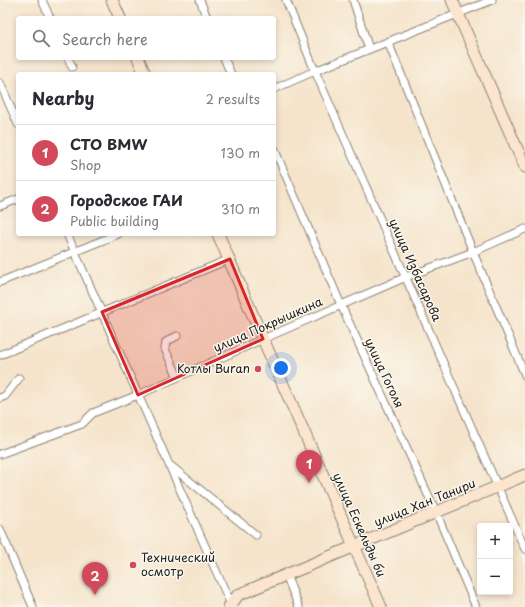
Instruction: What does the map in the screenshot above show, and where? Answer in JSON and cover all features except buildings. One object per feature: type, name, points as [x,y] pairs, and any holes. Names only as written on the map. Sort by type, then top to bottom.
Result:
[{"type":"street","points":[[42,0],[49,16]]},
{"type":"street","points":[[112,0],[119,16]]},
{"type":"street","points":[[200,0],[206,16]]},
{"type":"street","name":"улица Избасарова","points":[[286,0],[525,549]]},
{"type":"street","points":[[353,0],[369,49]]},
{"type":"street","points":[[452,0],[525,167]]},
{"type":"street","points":[[276,88],[316,70],[492,0]]},
{"type":"street","points":[[388,42],[473,252],[525,375]]},
{"type":"street","points":[[69,60],[72,67]]},
{"type":"street","points":[[139,60],[144,72]]},
{"type":"street","points":[[225,60],[230,72]]},
{"type":"street","points":[[0,83],[16,119]]},
{"type":"street","name":"улица Гоголя","points":[[276,153],[341,305],[436,512],[476,607]]},
{"type":"street","points":[[0,206],[16,200]]},
{"type":"street","name":"улица Покрышкина","points":[[0,454],[82,424],[93,413],[178,378],[262,339],[406,277],[473,252],[525,229]]},
{"type":"street","points":[[68,236],[231,606]]},
{"type":"street","points":[[0,282],[113,236]]},
{"type":"street","name":"улица Ескельды би","points":[[219,236],[230,259],[262,339],[381,607]]},
{"type":"street","points":[[0,355],[230,259]]},
{"type":"street","points":[[177,336],[166,342],[165,349],[178,378]]},
{"type":"street","points":[[0,398],[5,396],[18,378]]},
{"type":"street","points":[[169,465],[256,535]]},
{"type":"street","name":"улица Хан Танири","points":[[231,606],[238,595],[525,475]]},
{"type":"street","points":[[0,529],[33,607]]},
{"type":"street","points":[[286,575],[299,607]]},
{"type":"highlighted area","points":[[230,259],[263,339],[138,395],[102,312]]},
{"type":"place","name":"Котлы Buran","points":[[258,369]]},
{"type":"place","name":"СТО BMW","points":[[309,483]]},
{"type":"place","name":"Технический осмотр","points":[[133,565]]},
{"type":"place","name":"Городское ГАИ","points":[[95,595]]}]
